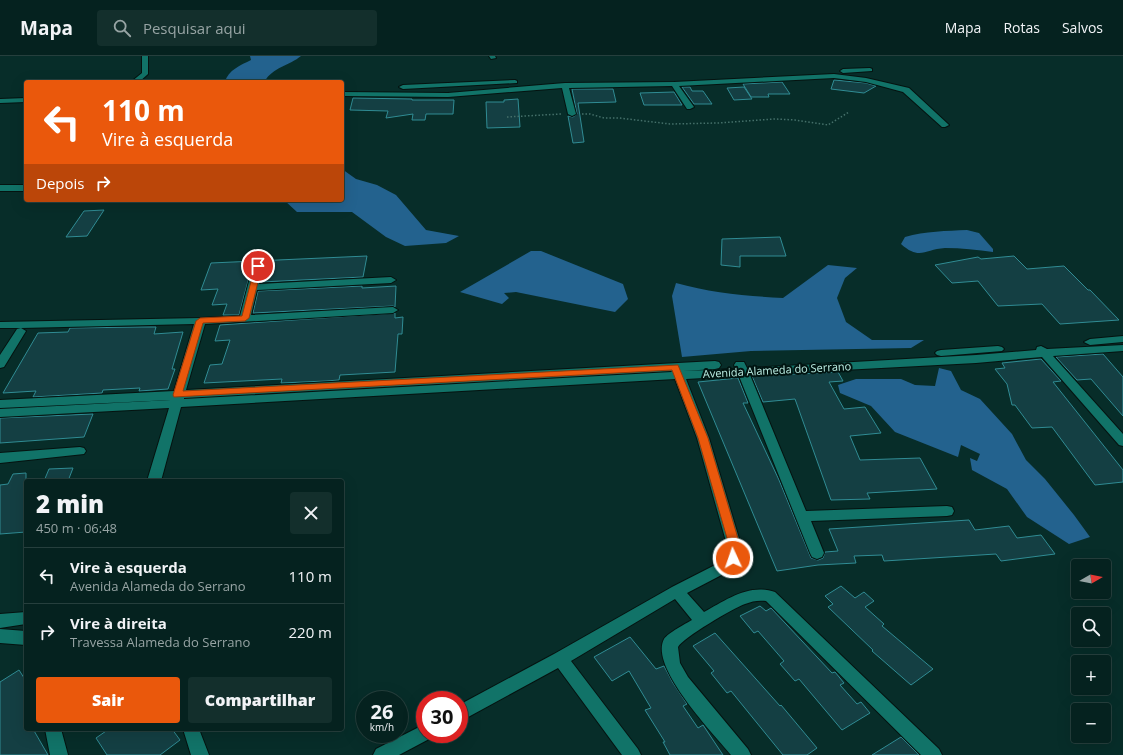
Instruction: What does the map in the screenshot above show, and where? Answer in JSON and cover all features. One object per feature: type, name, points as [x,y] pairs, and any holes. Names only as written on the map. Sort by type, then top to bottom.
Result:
[{"type":"street","points":[[138,80],[145,74],[145,56]]},
{"type":"street","points":[[344,89],[870,70]]},
{"type":"street","points":[[344,94],[448,95],[565,85],[674,84],[834,76],[866,80],[906,90],[945,125]]},
{"type":"street","points":[[674,84],[690,107]]},
{"type":"street","points":[[565,85],[572,114]]},
{"type":"street","points":[[0,101],[24,100]]},
{"type":"street","points":[[0,188],[24,188]]},
{"type":"street","points":[[245,318],[258,266]]},
{"type":"street","points":[[253,288],[391,280]]},
{"type":"street","points":[[0,325],[200,321],[393,310]]},
{"type":"street","points":[[155,479],[176,399],[200,321]]},
{"type":"street","points":[[0,364],[21,331]]},
{"type":"street","name":"Avenida Alameda do Serrano","points":[[0,413],[176,399],[677,371],[976,359],[1042,349],[1123,340]]},
{"type":"street","name":"Avenida Alameda do Serrano","points":[[1042,349],[1123,348]]},
{"type":"street","points":[[1042,349],[1123,442]]},
{"type":"street","points":[[741,368],[817,553]]},
{"type":"street","points":[[468,709],[560,659],[677,591],[728,565],[733,558],[734,545],[703,438],[677,371]]},
{"type":"street","name":"Avenida Alameda do Serrano","points":[[0,404],[176,399]]},
{"type":"street","points":[[0,458],[80,451]]},
{"type":"street","points":[[802,516],[947,510]]},
{"type":"street","points":[[677,591],[702,621]]},
{"type":"street","points":[[742,755],[673,669],[668,651],[671,642],[702,621],[740,599],[749,595],[759,594],[770,596],[934,755]]},
{"type":"street","points":[[0,620],[24,618]]},
{"type":"street","points":[[0,636],[24,638]]},
{"type":"street","points":[[560,659],[632,755]]},
{"type":"street","points":[[53,731],[59,755]]},
{"type":"street","points":[[192,731],[200,755]]},
{"type":"street","points":[[382,755],[416,737]]},
{"type":"path","points":[[508,117],[590,114],[604,118],[619,118],[670,124],[718,123],[747,120],[795,120],[828,125],[849,112]]},
{"type":"water","points":[[250,56],[301,56],[272,73],[266,80],[226,80],[232,71],[251,60]]},
{"type":"water","points":[[344,170],[356,179],[377,185],[396,195],[426,230],[459,236],[446,243],[405,246],[386,237],[352,212],[297,212],[286,202],[344,202]]},
{"type":"water","points":[[967,230],[979,233],[993,249],[993,252],[945,248],[918,253],[913,252],[901,244],[905,237],[913,235]]},
{"type":"water","points":[[531,251],[541,251],[623,284],[628,299],[615,312],[516,292],[504,293],[509,298],[502,304],[460,292]]},
{"type":"water","points":[[828,265],[857,268],[845,278],[837,298],[846,322],[872,340],[924,340],[911,348],[751,351],[682,357],[672,296],[676,283],[729,294],[783,298]]},
{"type":"water","points":[[939,368],[951,371],[961,390],[980,399],[1012,434],[1026,460],[1045,479],[1090,537],[1069,544],[1027,517],[1007,489],[972,470],[970,458],[977,461],[980,454],[961,445],[958,457],[895,432],[871,406],[840,393],[838,385],[856,379],[901,379],[915,385],[935,386]]},
{"type":"building","points":[[834,80],[866,83],[876,86],[864,93],[831,89]]},
{"type":"building","points":[[782,82],[790,94],[768,94],[769,97],[751,97],[743,84]]},
{"type":"building","points":[[682,87],[690,87],[692,91],[703,91],[712,104],[694,104]]},
{"type":"building","points":[[744,87],[752,99],[734,100],[727,88]]},
{"type":"building","points":[[572,89],[613,89],[616,102],[578,103],[584,142],[573,143],[568,116],[573,117],[577,114]]},
{"type":"building","points":[[674,92],[682,105],[644,105],[640,93]]},
{"type":"building","points":[[353,98],[454,100],[453,114],[426,114],[425,120],[412,120],[413,114],[386,118],[388,111],[350,110]]},
{"type":"building","points":[[518,99],[520,127],[487,128],[486,102],[504,102],[504,100]]},
{"type":"building","points":[[104,210],[87,236],[66,237],[84,211]]},
{"type":"building","points":[[780,237],[786,256],[740,256],[740,267],[721,265],[722,239]]},
{"type":"building","points":[[367,256],[363,277],[261,282],[264,265],[257,262],[252,266],[239,315],[223,315],[227,304],[212,305],[218,289],[201,290],[211,263]]},
{"type":"building","points":[[1014,256],[1027,269],[1064,266],[1119,320],[1060,324],[1042,304],[998,306],[978,281],[952,283],[935,265],[978,257],[981,259]]},
{"type":"building","points":[[362,286],[362,288],[396,286],[395,307],[253,313],[258,291]]},
{"type":"building","points":[[395,313],[395,318],[403,317],[402,334],[398,334],[395,372],[340,375],[339,380],[326,381],[281,383],[282,379],[204,383],[210,365],[222,364],[230,340],[215,341],[220,325]]},
{"type":"building","points":[[156,327],[154,334],[183,332],[172,369],[175,369],[168,389],[139,391],[140,388],[103,390],[102,393],[33,397],[36,391],[3,393],[38,333],[68,332],[70,328]]},
{"type":"building","points":[[1103,354],[1123,377],[1123,416],[1091,379],[1077,380],[1056,357]]},
{"type":"building","points":[[1041,359],[1061,381],[1053,382],[1123,470],[1123,482],[1095,485],[1052,427],[1032,428],[1015,405],[1012,405],[1007,384],[995,369],[1005,368],[1002,363]]},
{"type":"building","points":[[838,372],[843,381],[829,382],[844,409],[865,407],[881,433],[850,436],[860,460],[920,458],[937,489],[867,493],[870,499],[831,500],[795,399],[763,402],[752,376]]},
{"type":"building","points":[[738,378],[748,403],[743,403],[779,480],[811,558],[818,560],[823,558],[825,552],[838,551],[829,529],[969,520],[975,530],[1009,526],[1017,538],[1041,535],[1055,554],[1001,561],[996,554],[884,561],[882,555],[854,556],[856,563],[818,565],[777,571],[698,382]]},
{"type":"building","points":[[93,414],[84,437],[0,443],[0,418]]},
{"type":"building","points":[[73,468],[69,479],[45,479],[49,469]]},
{"type":"building","points":[[26,473],[26,479],[24,479],[24,532],[0,534],[0,485],[8,484],[13,474]]},
{"type":"building","points":[[841,586],[855,598],[864,592],[874,601],[865,607],[884,624],[882,626],[933,669],[911,685],[872,651],[873,650],[828,607],[833,604],[825,596]]},
{"type":"building","points":[[760,606],[766,611],[771,608],[832,673],[835,672],[844,683],[840,685],[857,704],[861,702],[870,713],[842,730],[799,679],[795,681],[780,664],[784,661],[758,631],[754,633],[740,616]]},
{"type":"building","points":[[715,633],[780,706],[781,705],[817,748],[807,755],[783,755],[731,691],[727,693],[711,673],[714,671],[693,646]]},
{"type":"building","points":[[630,637],[656,669],[664,666],[687,704],[683,706],[698,728],[703,725],[723,755],[670,755],[663,742],[665,742],[645,710],[651,708],[629,671],[612,681],[594,657]]},
{"type":"building","points":[[19,670],[24,678],[24,731],[34,731],[48,755],[0,755],[0,682]]},
{"type":"building","points":[[106,731],[173,731],[180,740],[160,755],[107,755],[96,738]]},
{"type":"building","points":[[901,737],[919,755],[872,755]]},
{"type":"route","points":[[258,266],[245,318],[200,321],[178,395],[675,367],[703,438],[734,545],[733,558]]}]
